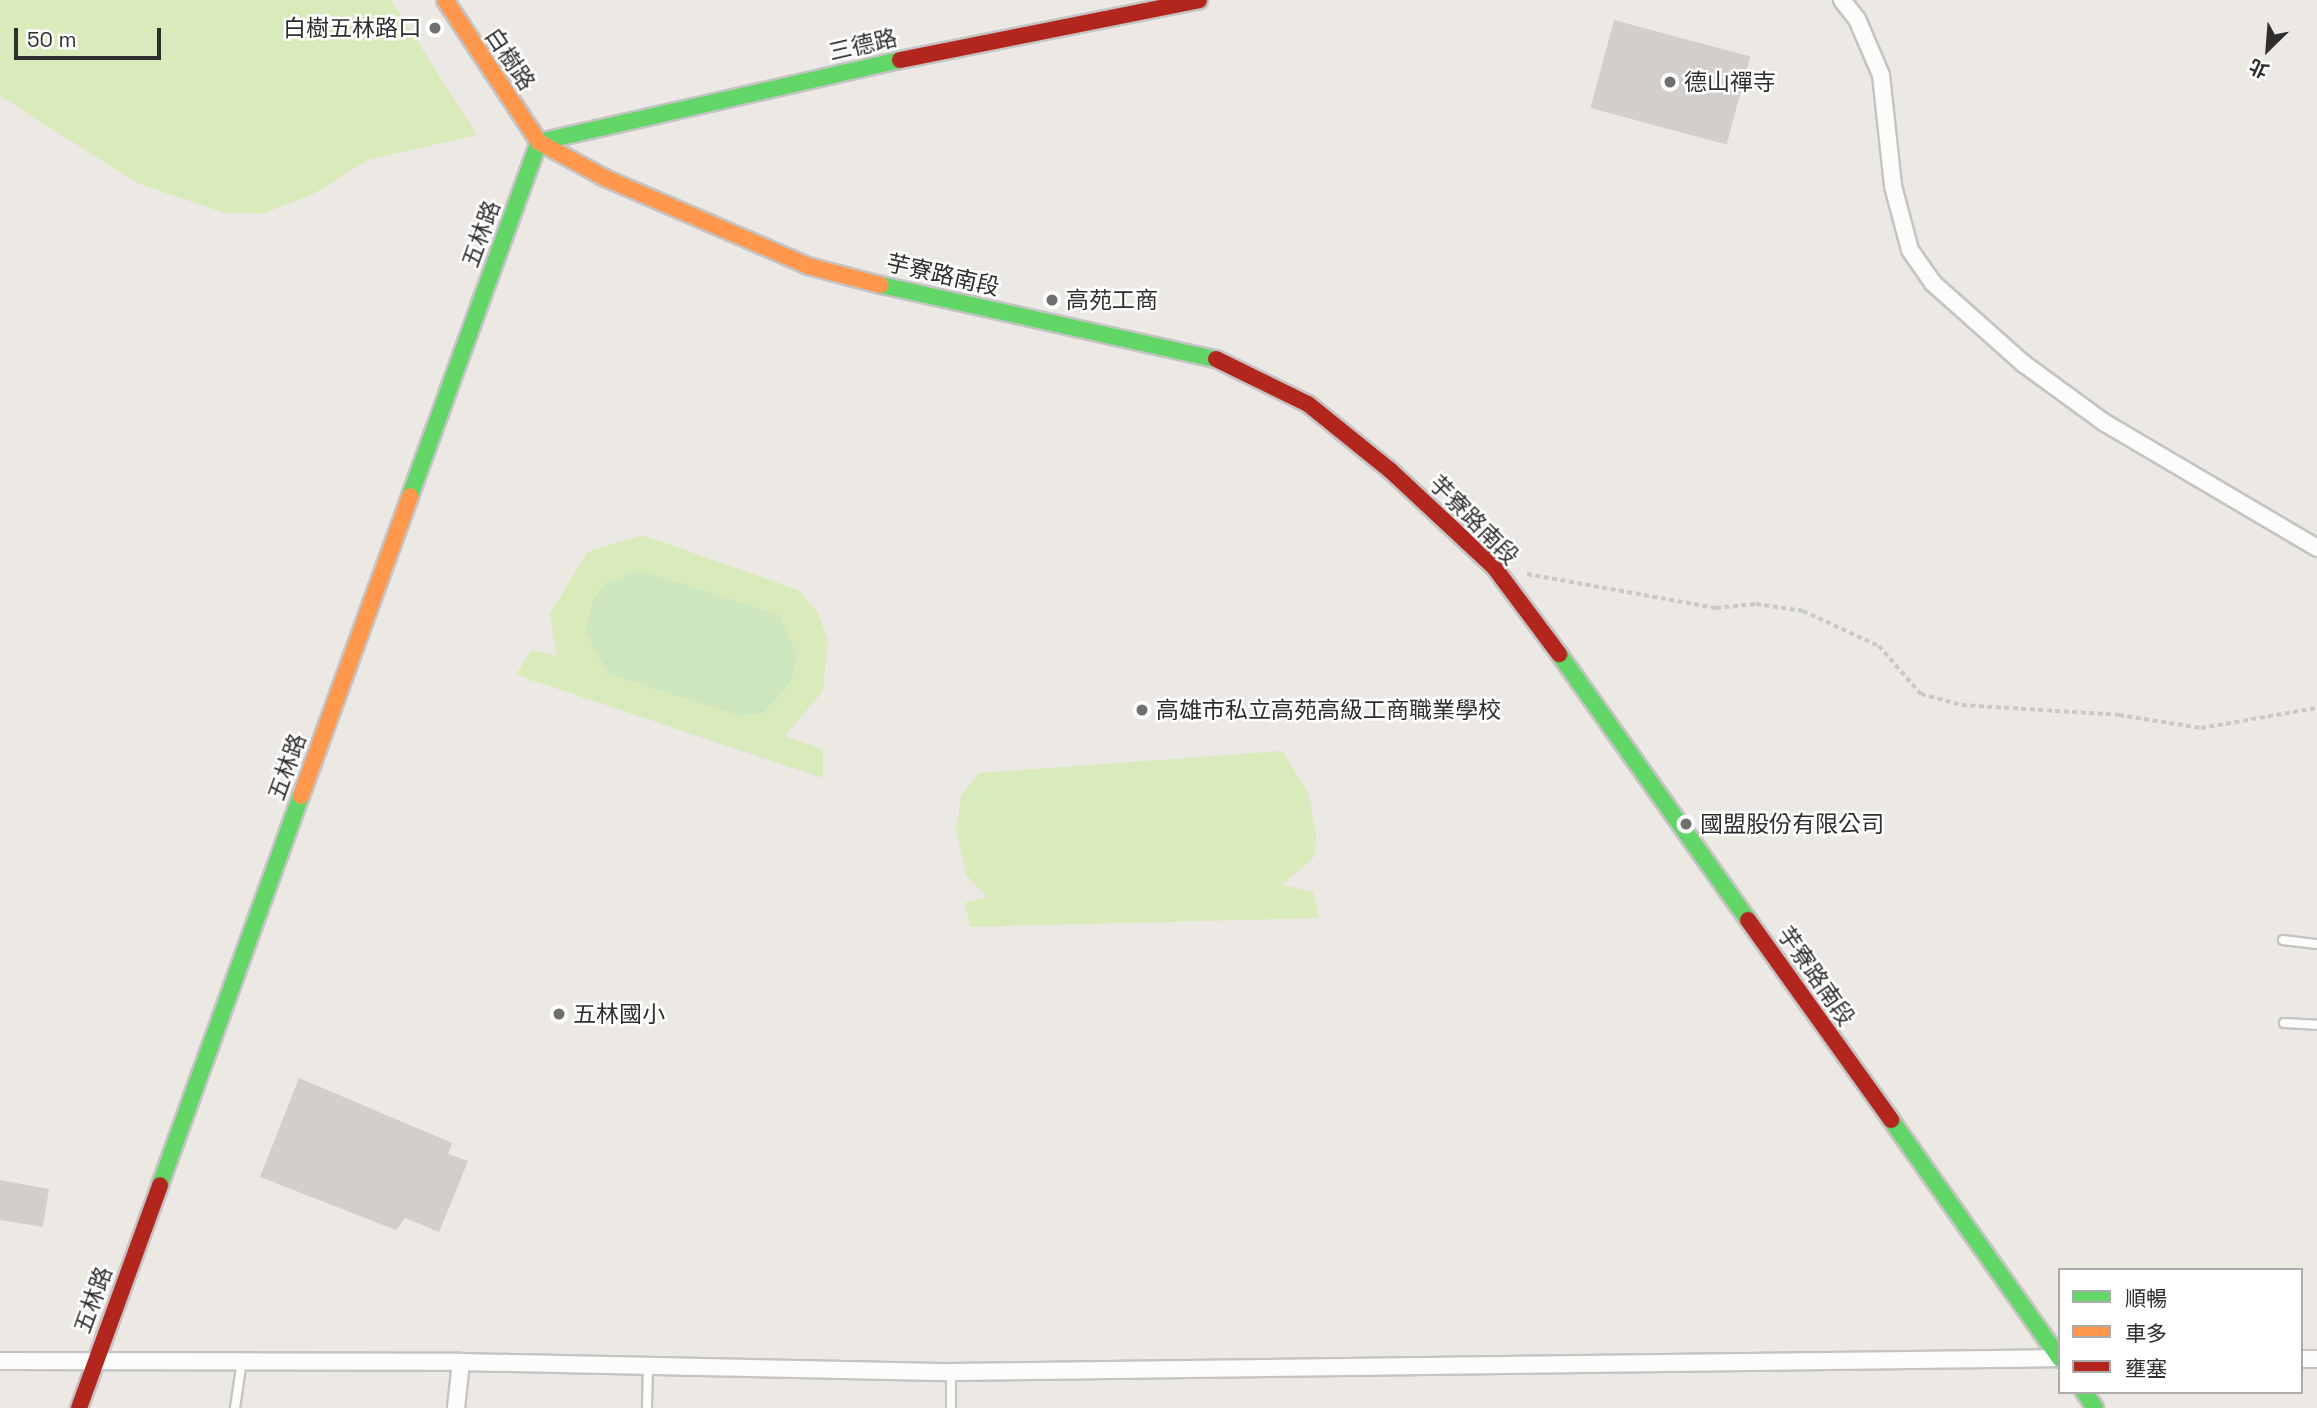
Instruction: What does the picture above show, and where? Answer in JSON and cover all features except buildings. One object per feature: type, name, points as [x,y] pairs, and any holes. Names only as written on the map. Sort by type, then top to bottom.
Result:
[{"type":"street","name":"白樹路","points":[[445,0],[539,142]]},
{"type":"street","name":"三德路","points":[[539,142],[910,58],[1199,0]]},
{"type":"street","points":[[1842,0],[1857,19],[1881,75],[1893,186],[1910,250],[1933,283],[2024,364],[2105,423],[2317,548]]},
{"type":"street","name":"芋寮路南段","points":[[539,142],[605,178],[808,266],[941,301],[1221,360],[1308,404],[1494,567],[2058,1355]]},
{"type":"street","name":"五林路","points":[[79,1408],[539,142]]},
{"type":"street","points":[[0,1361],[461,1362],[951,1372],[2058,1358]]},
{"type":"street","points":[[456,1408],[461,1362]]},
{"type":"lane","points":[[2283,940],[2317,944]]},
{"type":"lane","points":[[2284,1023],[2317,1025]]},
{"type":"lane","points":[[235,1408],[242,1360]]},
{"type":"lane","points":[[647,1408],[648,1365]]},
{"type":"lane","points":[[951,1372],[951,1408]]},
{"type":"path","points":[[1494,567],[1716,608],[1756,604],[1803,611],[1879,646],[1899,676],[1921,694],[1962,705],[2119,715],[2201,727],[2317,708]]},
{"type":"green space","points":[[0,0],[391,0],[477,135],[368,160],[313,194],[262,214],[225,213],[139,184],[0,96]]},
{"type":"green space","points":[[642,535],[798,590],[818,613],[828,640],[823,691],[785,736],[823,750],[823,778],[516,675],[531,650],[557,656],[550,614],[587,552]],"holes":[[[638,570],[779,614],[797,655],[791,682],[764,713],[740,716],[608,674],[585,632],[594,598],[604,584]]]},
{"type":"green space","points":[[638,570],[779,614],[797,655],[791,682],[764,713],[740,716],[608,674],[585,632],[594,598],[604,584]]},
{"type":"green space","points":[[1282,751],[1308,792],[1316,832],[1315,856],[1282,885],[1313,892],[1319,918],[970,927],[965,903],[987,897],[966,875],[956,831],[961,796],[979,773]]},
{"type":"traffic: fast","points":[[539,142],[900,60]]},
{"type":"traffic: fast","points":[[410,496],[539,142]]},
{"type":"traffic: fast","points":[[881,285],[1216,359]]},
{"type":"traffic: fast","points":[[1559,654],[1748,920]]},
{"type":"traffic: fast","points":[[160,1185],[301,796]]},
{"type":"traffic: fast","points":[[1891,1120],[2058,1356]]},
{"type":"traffic: fast","points":[[2085,1394],[2095,1408]]},
{"type":"traffic: slow","points":[[445,0],[539,142],[605,178],[808,266],[881,285]]},
{"type":"traffic: slow","points":[[301,796],[410,496]]},
{"type":"traffic: jam","points":[[900,60],[1199,0]]},
{"type":"traffic: jam","points":[[1216,359],[1308,404],[1391,471],[1494,567],[1559,654]]},
{"type":"traffic: jam","points":[[1748,920],[1891,1120]]},
{"type":"traffic: jam","points":[[79,1408],[160,1185]]},
{"type":"place","name":"白樹五林路口","points":[[435,28]]},
{"type":"place","name":"德山禪寺","points":[[1670,82]]},
{"type":"place","name":"高苑工商","points":[[1052,300]]},
{"type":"place","name":"高雄市私立高苑高級工商職業學校","points":[[1142,710]]},
{"type":"place","name":"國盟股份有限公司","points":[[1686,824]]},
{"type":"place","name":"五林國小","points":[[559,1014]]}]
